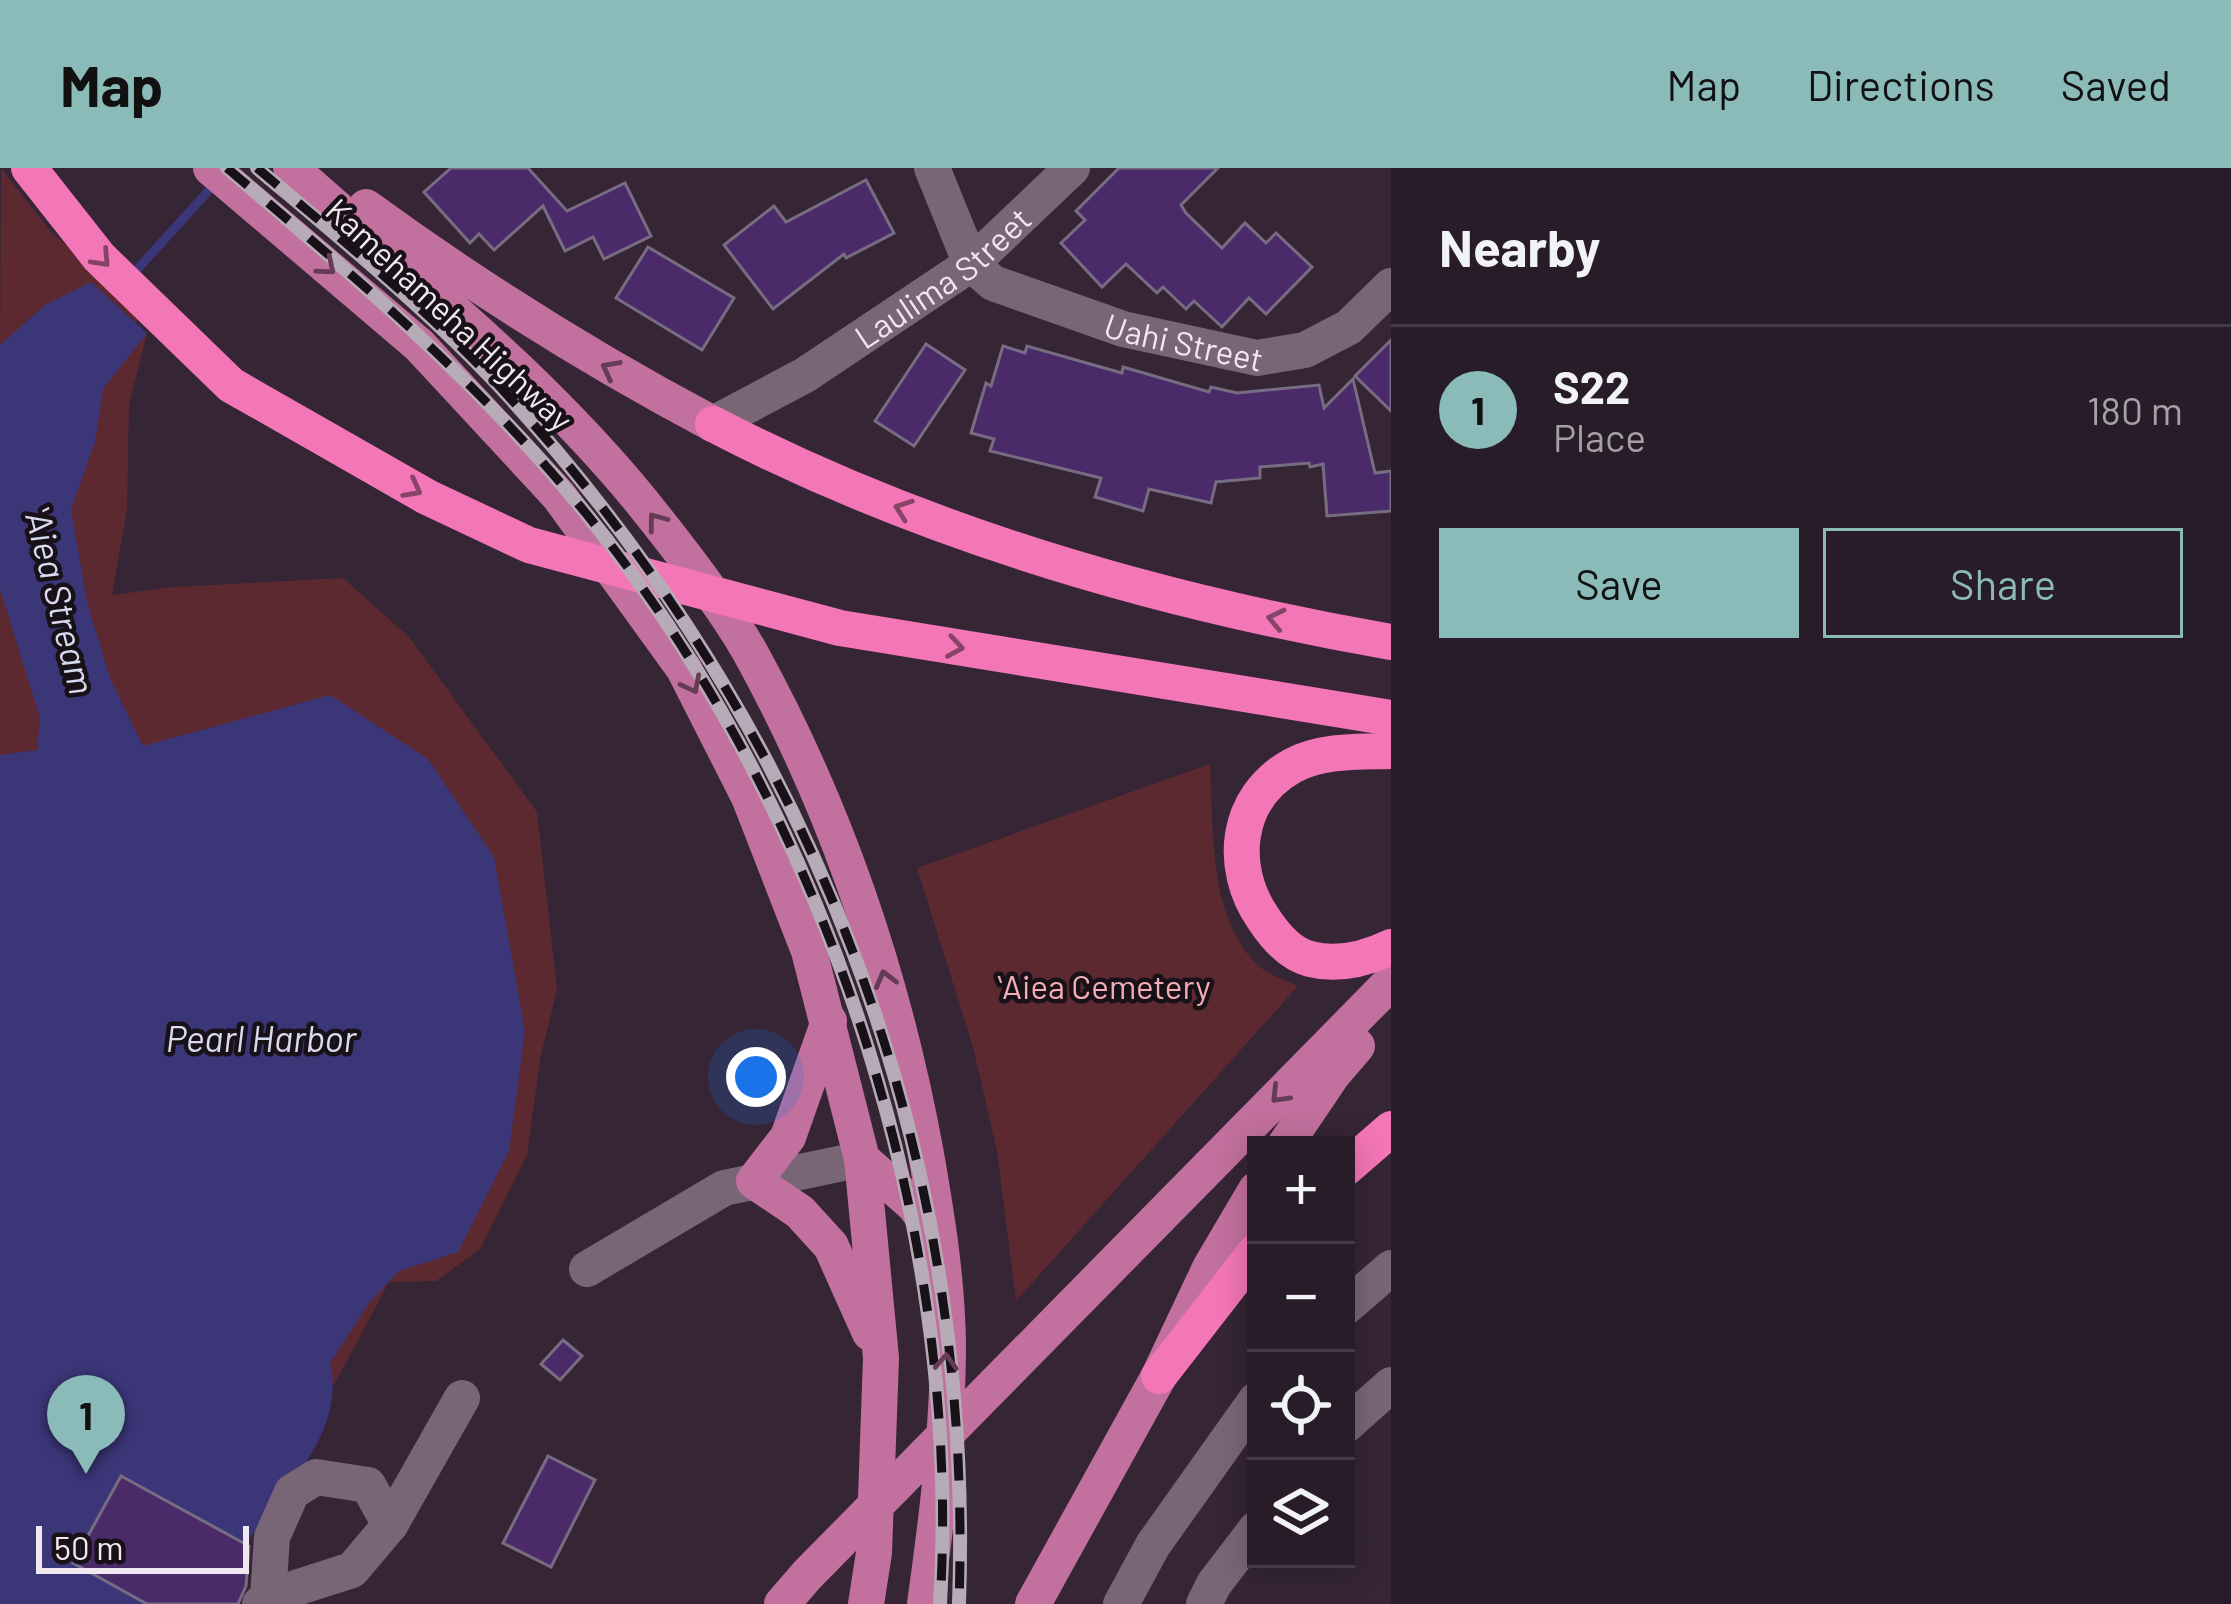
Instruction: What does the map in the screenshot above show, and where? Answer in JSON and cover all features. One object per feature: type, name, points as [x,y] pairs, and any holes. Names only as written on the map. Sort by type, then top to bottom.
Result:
[{"type":"highway","points":[[29,168],[99,257],[231,385],[427,497],[529,545],[840,628],[1391,718]]},
{"type":"highway","points":[[713,424],[873,498],[1017,550],[1159,594],[1391,642]]},
{"type":"highway","points":[[1391,751],[1320,755],[1294,765],[1273,779],[1254,803],[1240,846],[1244,879],[1276,938],[1307,958],[1338,962],[1368,958],[1391,947]]},
{"type":"highway","points":[[1355,1160],[1391,1129]]},
{"type":"highway","points":[[1159,1376],[1247,1263]]},
{"type":"main road","name":"Kamehameha Highway","points":[[211,168],[419,345],[559,496],[684,669],[749,796],[809,951],[862,1159],[881,1358],[874,1553],[866,1604]]},
{"type":"main road","name":"Kamehameha Highway","points":[[291,168],[535,385],[650,511],[747,647],[807,765],[875,943],[910,1071],[942,1246],[948,1344],[938,1508],[926,1604]]},
{"type":"main road","name":"Kamehameha Highway","points":[[313,168],[458,273],[596,362],[713,424]]},
{"type":"main road","points":[[782,1604],[1391,982]]},
{"type":"main road","points":[[1291,1136],[1333,1074],[1391,1007]]},
{"type":"main road","points":[[830,1020],[788,1137],[754,1181],[800,1212],[831,1246],[881,1358]]},
{"type":"main road","points":[[862,1159],[915,1206],[942,1246]]},
{"type":"main road","points":[[1033,1604],[1247,1205]]},
{"type":"street","points":[[932,168],[971,265]]},
{"type":"street","name":"Laulima Street","points":[[713,424],[812,383],[971,265],[1072,168]]},
{"type":"street","name":"Uahi Street","points":[[971,265],[993,283],[1123,329],[1257,358],[1305,350],[1349,327],[1391,286]]},
{"type":"street","points":[[587,1269],[724,1188],[862,1159]]},
{"type":"street","points":[[1355,1299],[1391,1268]]},
{"type":"street","points":[[1355,1417],[1391,1385]]},
{"type":"street","points":[[390,1525],[368,1485],[316,1477],[292,1492],[272,1537],[264,1600],[352,1570],[390,1525],[461,1399]]},
{"type":"street","points":[[1121,1604],[1153,1545],[1247,1413]]},
{"type":"street","points":[[1204,1604],[1247,1541]]},
{"type":"green space","points":[[1,168],[51,232],[145,313],[129,328],[0,379]]},
{"type":"green space","points":[[147,333],[129,405],[127,510],[112,595],[343,578],[409,637],[537,812],[557,989],[540,1060],[527,1155],[480,1249],[436,1281],[389,1282],[335,1383],[313,1392],[160,789],[103,710],[53,443],[118,341]]},
{"type":"green space","points":[[0,561],[72,783],[0,780]]},
{"type":"green space","name":"ʻAiea Cemetery","points":[[1210,764],[1217,874],[1232,928],[1264,970],[1298,986],[1016,1301],[997,1151],[973,1047],[917,868]]},
{"type":"water","name":"Pearl Harbor","points":[[91,282],[147,333],[103,389],[95,442],[71,509],[87,602],[110,678],[143,746],[330,695],[428,759],[494,857],[525,1031],[509,1151],[458,1252],[399,1271],[369,1303],[330,1363],[333,1387],[322,1433],[297,1477],[205,1604],[0,1604],[0,755],[37,750],[40,718],[0,589],[0,345],[45,305]]},
{"type":"building","points":[[451,168],[528,168],[567,211],[625,183],[651,236],[604,259],[593,237],[565,251],[543,206],[494,250],[479,234],[470,243],[424,192]]},
{"type":"building","points":[[1119,168],[1218,168],[1181,205],[1186,213],[1222,248],[1245,223],[1266,243],[1276,233],[1312,267],[1266,314],[1249,298],[1222,327],[1194,301],[1186,309],[1163,287],[1157,293],[1126,264],[1102,287],[1061,243],[1085,220],[1076,211]]},
{"type":"building","points":[[866,180],[894,233],[846,258],[844,254],[773,309],[724,245],[774,206],[786,222]]},
{"type":"building","points":[[648,247],[734,298],[702,350],[616,298]]},
{"type":"building","points":[[1391,340],[1391,411],[1355,376]]},
{"type":"building","points":[[926,344],[965,370],[914,446],[875,421]]},
{"type":"building","points":[[1003,346],[1025,353],[1027,346],[1122,373],[1123,367],[1209,392],[1211,387],[1237,393],[1319,385],[1324,408],[1353,379],[1375,473],[1391,471],[1391,511],[1327,516],[1323,464],[1310,467],[1309,463],[1260,467],[1260,478],[1216,482],[1211,503],[1149,489],[1143,511],[1095,497],[1101,478],[990,451],[994,439],[971,433]]},
{"type":"building","points":[[563,1340],[582,1356],[560,1380],[541,1364]]},
{"type":"building","points":[[548,1456],[595,1480],[551,1567],[503,1543]]},
{"type":"building","points":[[121,1476],[249,1546],[246,1586],[238,1604],[147,1604],[73,1563]]},
{"type":"waterway","name":"ʻAiea Stream","points":[[132,275],[213,186]]},
{"type":"railway","points":[[227,168],[408,326],[535,454],[662,616],[739,743],[804,878],[858,1019],[900,1164],[928,1311],[941,1459],[940,1604]]},
{"type":"railway","points":[[257,168],[472,358],[610,517],[705,655],[786,799],[852,950],[903,1106],[938,1268],[957,1434],[959,1604]]},
{"type":"place","name":"S22","points":[[86,1474]]}]
